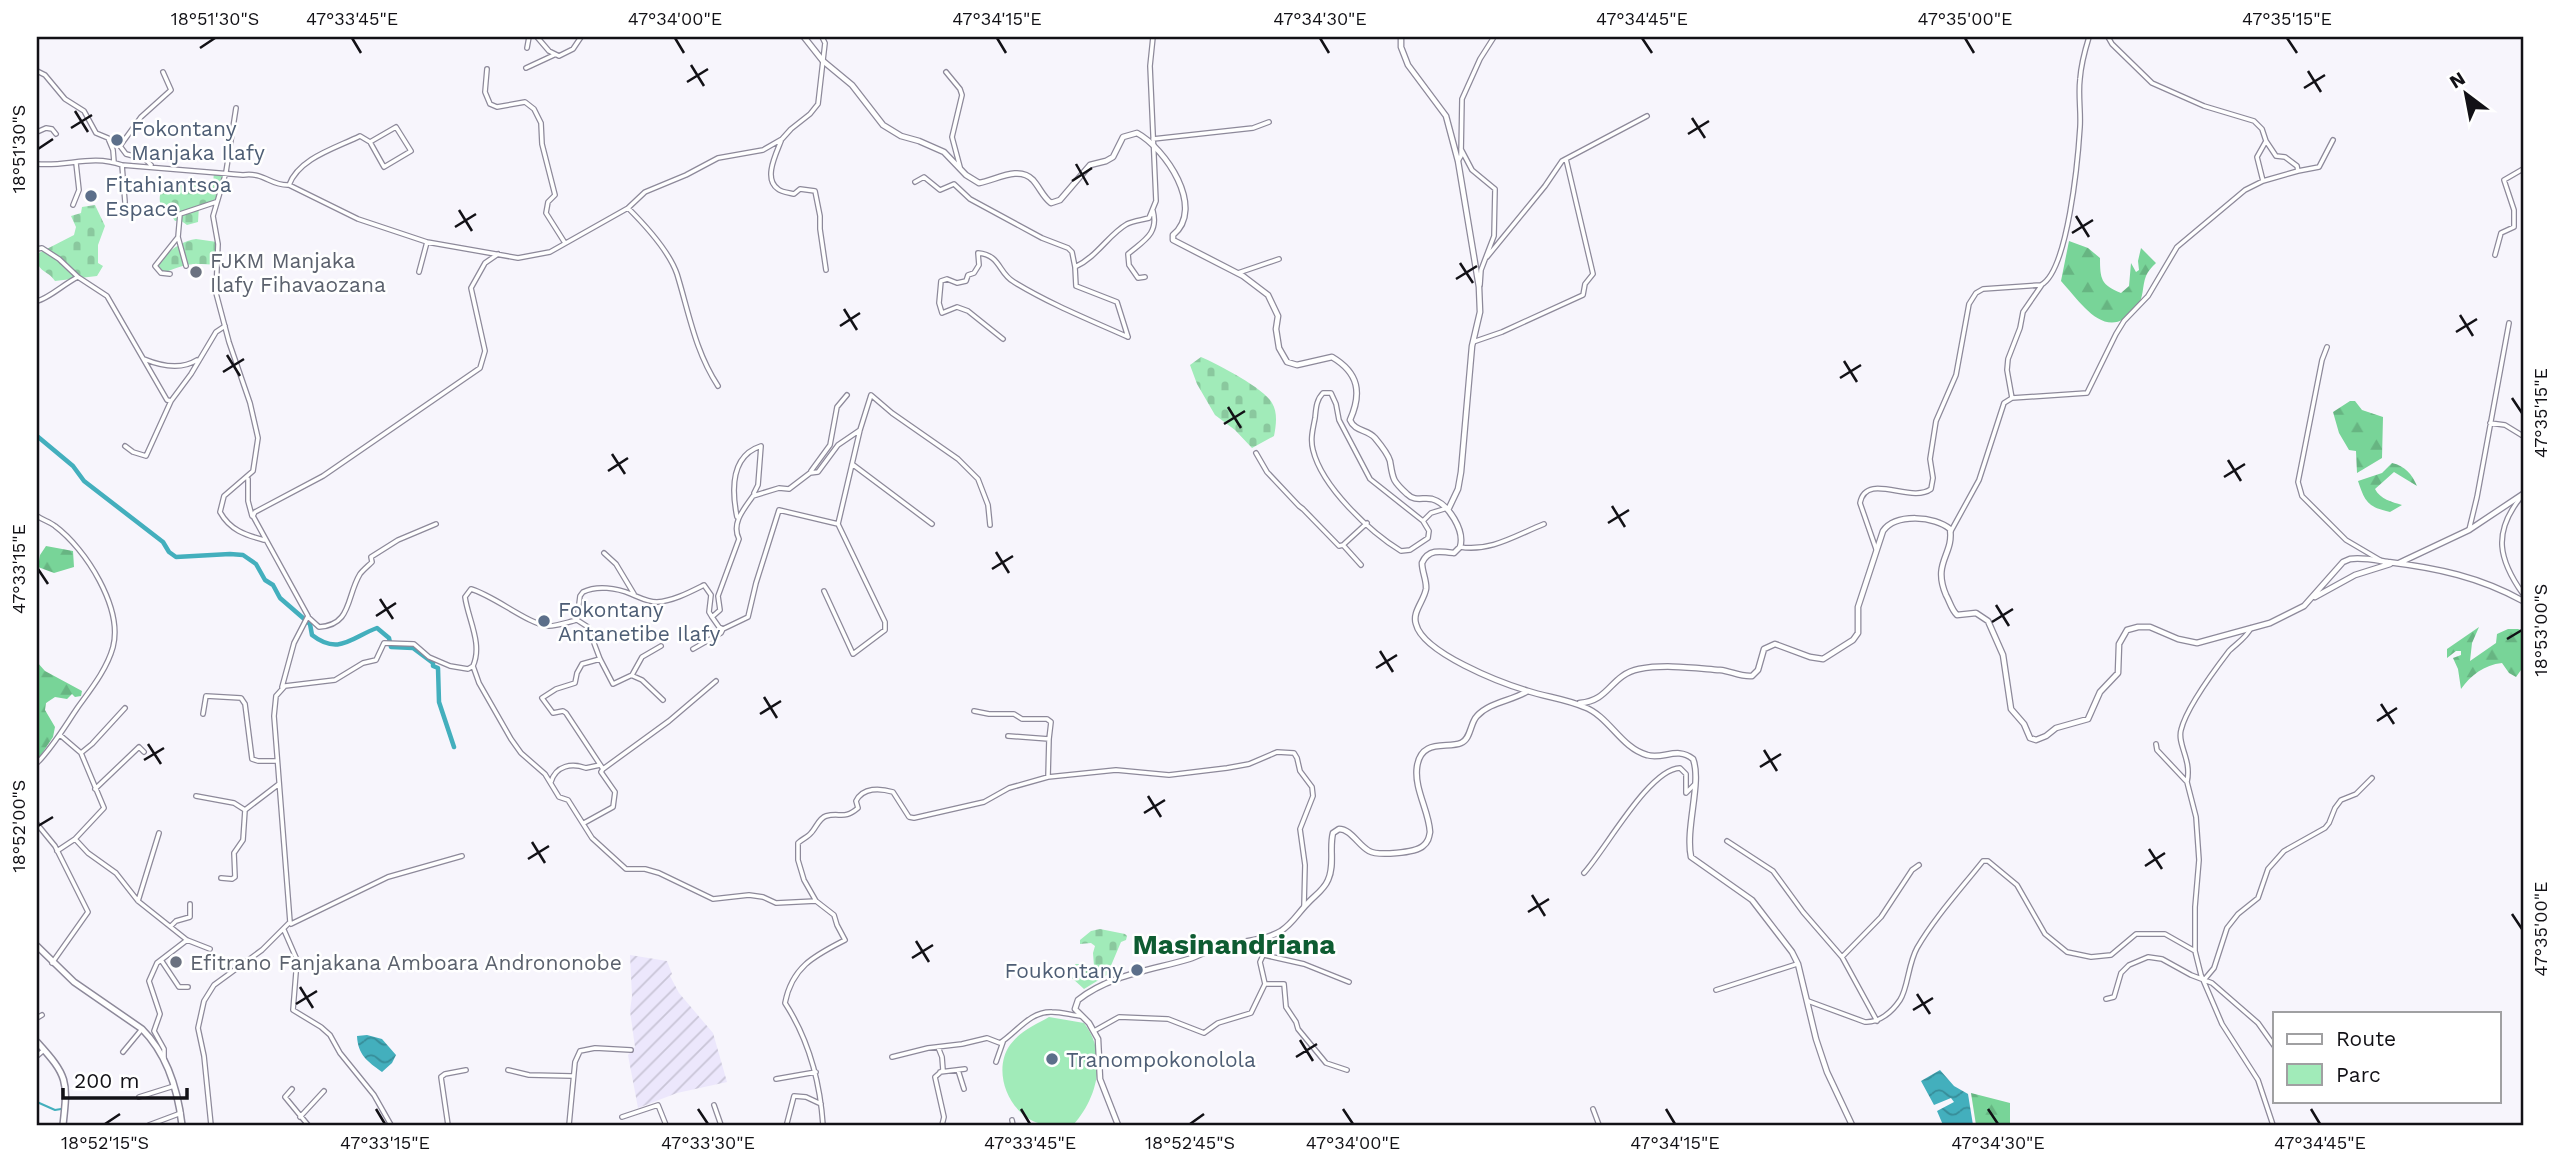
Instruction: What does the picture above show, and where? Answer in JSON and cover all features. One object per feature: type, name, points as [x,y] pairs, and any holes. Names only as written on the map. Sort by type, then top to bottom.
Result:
[{"type":"main road","points":[[37,946],[52,963],[90,994],[142,1029],[164,1059],[174,1086],[182,1125]]},
{"type":"main road","points":[[37,1042],[60,1069],[66,1084],[67,1106],[63,1125]]},
{"type":"street","points":[[527,48],[530,37]]},
{"type":"street","points":[[537,37],[554,55]]},
{"type":"street","points":[[526,68],[554,55],[568,54],[578,45],[581,37]]},
{"type":"street","points":[[804,37],[823,61],[852,85],[883,125],[901,136],[926,143],[944,152],[979,183],[1021,173],[1031,177],[1044,198],[1051,203],[1060,200],[1090,165],[1106,162],[1113,157],[1124,137],[1137,134],[1149,140],[1177,178],[1184,194],[1186,211],[1182,228],[1173,235],[1173,240],[1238,273],[1268,295],[1278,316],[1276,329],[1279,348],[1287,362],[1297,365],[1332,357],[1346,365],[1352,373],[1357,401],[1351,424],[1372,435],[1390,459],[1391,477],[1408,496],[1436,500],[1446,509],[1462,534],[1460,547],[1454,552],[1434,551],[1423,559],[1422,570],[1427,586],[1415,617],[1416,625],[1425,639],[1477,671],[1527,691],[1575,704],[1602,717],[1624,740],[1645,755],[1680,752],[1687,754],[1694,762],[1696,783],[1691,813],[1691,857],[1752,900],[1792,952],[1798,964],[1827,1072],[1852,1125]]},
{"type":"street","points":[[37,164],[107,159],[122,165],[243,175],[257,173],[279,185],[289,185],[358,219],[427,242],[518,258],[550,252],[628,208],[645,192],[718,158],[763,150],[782,139],[818,104],[825,43],[822,37]]},
{"type":"street","points":[[1075,267],[1129,223],[1149,218],[1156,201],[1150,66],[1153,37]]},
{"type":"street","points":[[1401,37],[1401,47],[1408,65],[1446,116],[1458,161],[1479,287],[1480,312],[1473,342],[1458,489],[1446,509],[1431,513],[1423,521]]},
{"type":"street","points":[[1458,161],[1461,149],[1462,99],[1480,59],[1494,37]]},
{"type":"street","points":[[1876,549],[1860,503],[1861,496],[1868,489],[1874,488],[1911,494],[1922,494],[1931,489],[1933,478],[1930,459],[1936,421],[1956,375],[1969,304],[1976,293],[1983,289],[2041,285],[2049,281],[2054,272],[2066,234],[2081,125],[2080,74],[2089,37]]},
{"type":"street","points":[[2108,37],[2152,83],[2204,106],[2254,121],[2262,129],[2276,156],[2285,157],[2297,166],[2298,171]]},
{"type":"street","points":[[487,69],[485,92],[490,104],[497,107],[525,102],[534,109],[540,120],[542,144],[555,195],[548,202],[546,213],[565,243]]},
{"type":"street","points":[[37,71],[45,75],[65,99],[84,111],[96,133],[108,138],[114,162]]},
{"type":"street","points":[[152,167],[145,159],[126,154],[120,146],[141,117],[171,90],[163,72]]},
{"type":"street","points":[[946,72],[962,95],[952,137],[961,169]]},
{"type":"street","points":[[236,108],[226,172],[213,216],[218,244],[216,293],[250,402],[258,438],[253,471],[224,496],[220,512],[229,527],[264,540]]},
{"type":"street","points":[[1487,257],[1545,186],[1555,169],[1566,159],[1647,116]]},
{"type":"street","points":[[1153,139],[1253,128],[1269,122]]},
{"type":"street","points":[[289,185],[293,172],[305,163],[360,136],[370,142],[384,167],[411,151],[396,127],[370,142]]},
{"type":"street","points":[[37,132],[46,128],[52,129],[56,134]]},
{"type":"street","points":[[782,139],[772,166],[772,182],[777,189],[794,194],[800,189],[815,191],[826,270]]},
{"type":"street","points":[[2333,140],[2319,167],[2263,181],[2226,203],[2177,247],[2148,296],[2116,334],[2087,393],[2012,398],[2004,403],[1979,480],[1951,531],[1941,567],[1940,578],[1951,608],[1957,615],[1976,613],[1989,621],[2003,655],[2011,709],[2033,739],[2043,737],[2059,726],[2088,719],[2100,692],[2118,673],[2119,644],[2127,630],[2150,627],[2178,639],[2197,643],[2292,614],[2311,599],[2355,575],[2385,564],[2398,563],[2469,530],[2523,494]]},
{"type":"street","points":[[2263,181],[2257,156],[2266,141]]},
{"type":"street","points":[[1461,149],[1472,170],[1495,189],[1494,236],[1481,270],[1479,287]]},
{"type":"street","points":[[1473,342],[1502,332],[1583,295],[1585,284],[1593,274],[1566,159]]},
{"type":"street","points":[[73,205],[79,190],[76,163]]},
{"type":"street","points":[[122,165],[125,202]]},
{"type":"street","points":[[2495,254],[2501,233],[2514,227],[2515,218],[2504,180],[2523,169]]},
{"type":"street","points":[[1459,173],[1472,170]]},
{"type":"street","points":[[915,182],[924,177],[940,190],[954,184],[970,199],[1042,238],[1068,247],[1072,252],[1076,286],[1117,302],[1128,337],[1047,300],[1011,280],[994,257],[978,253],[979,265],[974,273],[968,275],[967,281],[957,284],[947,279],[941,281],[939,303],[942,313],[957,307],[968,311],[1003,340]]},
{"type":"street","points":[[186,266],[178,237],[180,214],[216,202]]},
{"type":"street","points":[[628,208],[659,245],[676,272],[693,337],[702,360],[718,386]]},
{"type":"street","points":[[1145,277],[1138,278],[1129,265],[1128,254],[1146,241],[1154,230],[1153,209]]},
{"type":"street","points":[[170,274],[160,273],[155,266],[178,237]]},
{"type":"street","points":[[419,272],[427,242]]},
{"type":"street","points":[[37,249],[42,248],[59,259],[78,277],[107,296],[167,400],[171,401]]},
{"type":"street","points":[[253,516],[255,512],[323,476],[480,368],[485,351],[471,288],[485,263],[499,254]]},
{"type":"street","points":[[1238,273],[1279,259]]},
{"type":"street","points":[[37,301],[78,277]]},
{"type":"street","points":[[2012,398],[2007,370],[2008,359],[2023,312],[2041,285]]},
{"type":"street","points":[[2469,530],[2508,323]]},
{"type":"street","points":[[125,446],[146,456],[171,401],[216,332],[225,326]]},
{"type":"street","points":[[2328,347],[2322,360],[2298,488],[2302,496],[2346,540],[2381,561]]},
{"type":"street","points":[[142,358],[161,365],[175,366],[194,363],[201,357]]},
{"type":"street","points":[[1331,393],[1339,421],[1370,479],[1423,521],[1429,531],[1428,538],[1410,550],[1401,551],[1367,523],[1334,490],[1313,451],[1311,436],[1319,396],[1331,393]]},
{"type":"street","points":[[752,496],[779,488],[789,489],[810,473],[830,444],[837,407],[847,395]]},
{"type":"street","points":[[824,591],[853,654],[885,630],[885,622],[838,524],[871,395],[892,414],[958,459],[978,479],[988,505],[990,525]]},
{"type":"street","points":[[2490,423],[2505,425],[2523,436]]},
{"type":"street","points":[[810,473],[818,471],[838,445],[860,430]]},
{"type":"street","points":[[712,617],[720,610],[718,596],[739,539],[733,492],[736,474],[743,458],[751,449],[761,446],[758,485],[737,519]]},
{"type":"street","points":[[1256,453],[1266,472],[1361,565]]},
{"type":"street","points":[[852,464],[932,524]]},
{"type":"street","points":[[248,477],[248,501],[264,540],[308,616],[319,627],[331,626],[340,620],[360,574],[372,562],[371,557],[398,540],[436,524]]},
{"type":"street","points":[[2523,494],[2511,514],[2502,546],[2507,569],[2523,594]]},
{"type":"street","points":[[693,649],[721,633],[723,629],[748,617],[779,510],[838,524]]},
{"type":"street","points":[[37,516],[55,526],[87,559],[97,575],[114,622],[113,646],[106,664],[60,735],[37,763]]},
{"type":"street","points":[[1575,704],[1598,700],[1619,678],[1642,669],[1678,667],[1752,676],[1758,670],[1764,649],[1779,644],[1816,659],[1830,656],[1857,636],[1858,607],[1885,528],[1893,522],[1930,519],[1944,524],[1951,531]]},
{"type":"street","points":[[1343,545],[1367,523]]},
{"type":"street","points":[[1460,547],[1493,547],[1544,524]]},
{"type":"street","points":[[604,553],[616,564],[635,595]]},
{"type":"street","points":[[2311,599],[2346,560],[2357,558],[2398,563],[2483,581],[2523,601]]},
{"type":"street","points":[[577,620],[580,596],[587,590],[600,587],[658,602],[704,585],[711,595],[709,612],[723,629]]},
{"type":"street","points":[[282,687],[335,680],[363,663],[376,660],[384,643],[414,644],[429,657],[450,666],[468,669],[477,657],[477,645],[465,597],[471,590],[485,593],[537,623],[550,626],[577,620],[588,626],[613,684],[632,675],[642,657],[662,646]]},
{"type":"street","points":[[289,925],[274,704],[282,687],[294,643],[308,616]]},
{"type":"street","points":[[2251,628],[2230,651],[2194,702],[2181,730],[2181,738],[2189,764],[2187,782],[2199,839],[2195,951],[2221,1024],[2258,1080],[2273,1125]]},
{"type":"street","points":[[584,823],[613,807],[615,792],[566,713],[553,713],[542,698],[556,689],[575,683],[582,664],[600,659]]},
{"type":"street","points":[[472,666],[479,683],[521,753],[545,774],[559,797],[568,800],[592,838],[626,869],[645,869],[660,873],[713,899],[749,895],[763,897],[776,904],[816,901]]},
{"type":"street","points":[[632,675],[642,680],[663,700]]},
{"type":"street","points":[[551,784],[552,777],[564,766],[573,764],[586,768],[601,767],[668,721],[716,681]]},
{"type":"street","points":[[1118,1125],[1100,1079],[1099,1043],[1094,1031],[1075,1006],[1078,1000],[1109,982],[1188,959],[1218,947],[1260,939],[1282,930],[1302,912],[1329,879],[1331,839],[1336,830],[1343,828],[1366,849],[1377,854],[1414,850],[1425,845],[1429,837],[1429,826],[1417,775],[1421,758],[1436,745],[1461,743],[1467,738],[1478,715],[1490,706],[1527,691]]},
{"type":"street","points":[[203,714],[206,696],[241,698],[245,704],[252,759],[276,761]]},
{"type":"street","points":[[80,752],[92,744],[125,708]]},
{"type":"street","points":[[974,711],[1014,714],[1022,719],[1047,719],[1051,722],[1048,776]]},
{"type":"street","points":[[57,850],[75,839],[104,808],[80,752],[60,735]]},
{"type":"street","points":[[1009,736],[1049,739]]},
{"type":"street","points":[[2155,744],[2157,750],[2187,782]]},
{"type":"street","points":[[95,789],[139,747],[144,752]]},
{"type":"street","points":[[823,1125],[816,1072],[804,1036],[785,1003],[799,971],[809,959],[845,940],[836,925],[834,915],[816,901],[800,870],[798,843],[810,835],[822,819],[828,816],[844,816],[855,811],[858,808],[856,801],[862,793],[878,788],[893,792],[909,817],[914,818],[984,802],[1009,788],[1048,776],[1116,770],[1169,775],[1249,764],[1277,752],[1294,753],[1300,771],[1312,787],[1313,796],[1300,829],[1305,865],[1304,907]]},
{"type":"street","points":[[1584,873],[1616,833],[1631,808],[1643,798],[1659,777],[1672,768],[1681,768],[1686,774],[1686,793],[1696,783]]},
{"type":"street","points":[[2204,981],[2214,968],[2227,928],[2258,898],[2268,869],[2284,851],[2325,828],[2341,800],[2356,794],[2372,778]]},
{"type":"street","points":[[221,878],[235,877],[234,853],[243,840],[245,810],[279,784]]},
{"type":"street","points":[[196,796],[234,803],[245,810]]},
{"type":"street","points":[[37,824],[57,850],[88,912],[52,963]]},
{"type":"street","points":[[138,901],[159,833]]},
{"type":"street","points":[[75,839],[88,853],[116,873],[138,901],[187,940],[210,949]]},
{"type":"street","points":[[1727,841],[1773,871],[1803,912],[1842,957],[1877,1021]]},
{"type":"street","points":[[211,1125],[204,1056],[198,1028],[202,1007],[214,985],[243,966],[289,925],[388,877],[461,856]]},
{"type":"street","points":[[1808,1001],[1864,1022],[1877,1021],[1899,1001],[1916,950],[1937,918],[1983,861],[1988,861],[2017,885],[2045,934],[2067,952],[2078,956],[2111,955],[2136,934],[2165,934],[2195,951]]},
{"type":"street","points":[[1842,957],[1881,917],[1912,870],[1919,865]]},
{"type":"street","points":[[171,926],[190,917],[190,904]]},
{"type":"street","points":[[284,930],[298,960],[293,1010],[330,1035],[340,1054],[374,1095],[391,1125]]},
{"type":"street","points":[[1094,1031],[1119,1017],[1168,1019],[1203,1033],[1218,1023],[1251,1013],[1265,984],[1260,962],[1264,955],[1260,939]]},
{"type":"street","points":[[164,1059],[164,1049],[154,1031],[159,1010],[149,984],[150,977],[161,960],[187,940]]},
{"type":"street","points":[[1264,955],[1304,964],[1349,982]]},
{"type":"street","points":[[2106,999],[2113,997],[2121,973],[2138,959],[2162,959],[2212,983],[2258,1023],[2273,1044]]},
{"type":"street","points":[[161,960],[179,987],[188,987]]},
{"type":"street","points":[[1716,990],[1798,964]]},
{"type":"street","points":[[1265,984],[1284,984],[1286,1007],[1298,1029],[1326,1063],[1347,1070]]},
{"type":"street","points":[[996,1062],[1003,1042],[1017,1027],[1044,1012],[1081,1016]]},
{"type":"street","points":[[37,1018],[42,1015]]},
{"type":"street","points":[[1017,1027],[1022,1033]]},
{"type":"street","points":[[123,1052],[142,1029]]},
{"type":"street","points":[[892,1057],[987,1038],[997,1043],[1003,1042]]},
{"type":"street","points":[[569,1125],[577,1056],[586,1048],[631,1050]]},
{"type":"street","points":[[938,1048],[943,1070],[935,1077],[944,1117],[942,1125]]},
{"type":"street","points":[[37,1056],[44,1050]]},
{"type":"street","points":[[940,1072],[965,1069]]},
{"type":"street","points":[[448,1125],[441,1077],[466,1070]]},
{"type":"street","points":[[508,1070],[529,1075],[573,1076]]},
{"type":"street","points":[[958,1070],[964,1089]]},
{"type":"street","points":[[776,1079],[816,1072]]},
{"type":"street","points":[[139,1097],[174,1086]]},
{"type":"street","points":[[292,1089],[285,1097],[308,1125]]},
{"type":"street","points":[[300,1117],[324,1091]]},
{"type":"street","points":[[787,1123],[794,1096],[806,1097],[822,1105]]},
{"type":"street","points":[[622,1117],[658,1105],[666,1125]]},
{"type":"street","points":[[714,1105],[721,1125]]},
{"type":"street","points":[[1593,1110],[1599,1125]]},
{"type":"street","points":[[149,1125],[181,1113]]},
{"type":"shaded area","points":[[630,955],[667,961],[672,974],[670,976],[679,993],[713,1033],[727,1082],[677,1093],[638,1108],[628,1055],[635,1047],[630,1011]]},
{"type":"green space","points":[[214,172],[226,172],[216,202],[199,206],[198,222],[187,225],[180,220],[175,221],[167,209],[162,209],[160,195],[167,184],[213,184]]},
{"type":"green space","points":[[95,205],[105,226],[98,245],[98,263],[103,266],[97,276],[55,281],[38,265],[37,254],[74,235],[76,227],[71,216],[81,213],[82,207]]},
{"type":"green space","points":[[196,239],[217,242],[217,265],[189,264],[163,273],[158,270],[157,265],[164,256],[179,245]]},
{"type":"green space","points":[[2069,241],[2088,248],[2100,258],[2103,280],[2109,287],[2121,293],[2129,286],[2131,263],[2136,272],[2139,270],[2141,248],[2156,263],[2146,276],[2137,307],[2126,318],[2105,322],[2096,317],[2061,281]]},
{"type":"green space","points":[[1201,357],[1240,377],[1267,397],[1275,411],[1274,436],[1252,448],[1235,430],[1215,415],[1197,384],[1190,365]]},
{"type":"green space","points":[[2350,401],[2355,401],[2362,410],[2383,417],[2382,458],[2357,473],[2356,451],[2349,450],[2339,433],[2333,412]]},
{"type":"green space","points":[[2392,463],[2408,471],[2417,486],[2394,472],[2375,489],[2383,498],[2402,505],[2390,512],[2368,502],[2358,481],[2382,473]]},
{"type":"green space","points":[[46,546],[73,551],[74,567],[54,573],[38,567],[40,555]]},
{"type":"green space","points":[[2479,627],[2472,643],[2470,661],[2496,643],[2497,634],[2508,629],[2518,629],[2523,631],[2521,670],[2516,677],[2509,673],[2502,663],[2489,666],[2469,679],[2461,689],[2453,658],[2461,655],[2461,651],[2456,651],[2447,658],[2447,649]]},
{"type":"green space","points":[[37,662],[45,671],[82,691],[81,696],[75,697],[72,694],[67,699],[55,697],[46,703],[45,710],[55,727],[53,737],[37,761]]},
{"type":"green space","points":[[1100,929],[1125,934],[1126,940],[1121,942],[1107,975],[1084,989],[1072,978],[1080,973],[1075,964],[1082,964],[1088,970],[1094,966],[1095,946],[1091,943],[1080,944],[1080,940],[1091,931]]},
{"type":"green space","points":[[1049,1017],[1084,1023],[1096,1048],[1098,1062],[1094,1089],[1082,1114],[1073,1125],[1048,1125],[1030,1119],[1013,1103],[1003,1080],[1002,1068],[1010,1045],[1023,1032]]},
{"type":"green space","points":[[1971,1093],[2010,1103],[2010,1125],[1976,1125]]},
{"type":"water","points":[[367,1035],[382,1039],[396,1055],[382,1072],[361,1053],[357,1036]]},
{"type":"water","points":[[1940,1070],[1954,1086],[1968,1094],[1973,1125],[1943,1125],[1937,1111],[1954,1102],[1951,1098],[1934,1105],[1921,1081]]},
{"type":"waterway","points":[[37,436],[73,466],[84,481],[163,542],[176,557],[243,555],[256,564],[280,598],[310,624],[312,635],[322,641],[330,644],[345,643],[377,628],[389,638],[391,647],[413,648],[438,668],[439,702],[454,747]]},
{"type":"waterway","points":[[37,1102],[55,1110],[61,1109]]},
{"type":"place","name":"Fokontany Manjaka Ilafy","points":[[117,140]]},
{"type":"place","name":"Fitahiantsoa Espace","points":[[91,196]]},
{"type":"place","name":"FJKM Manjaka Ilafy Fihavaozana","points":[[196,272]]},
{"type":"place","name":"Fokontany Antanetibe Ilafy","points":[[544,621]]},
{"type":"place","name":"Efitrano Fanjakana Amboara Andrononobe","points":[[176,962]]},
{"type":"place","name":"Foukontany","points":[[1137,970]]},
{"type":"place","name":"Tranompokonolola","points":[[1052,1059]]},
{"type":"district","name":"Masinandriana","points":[[1234,944]]}]
